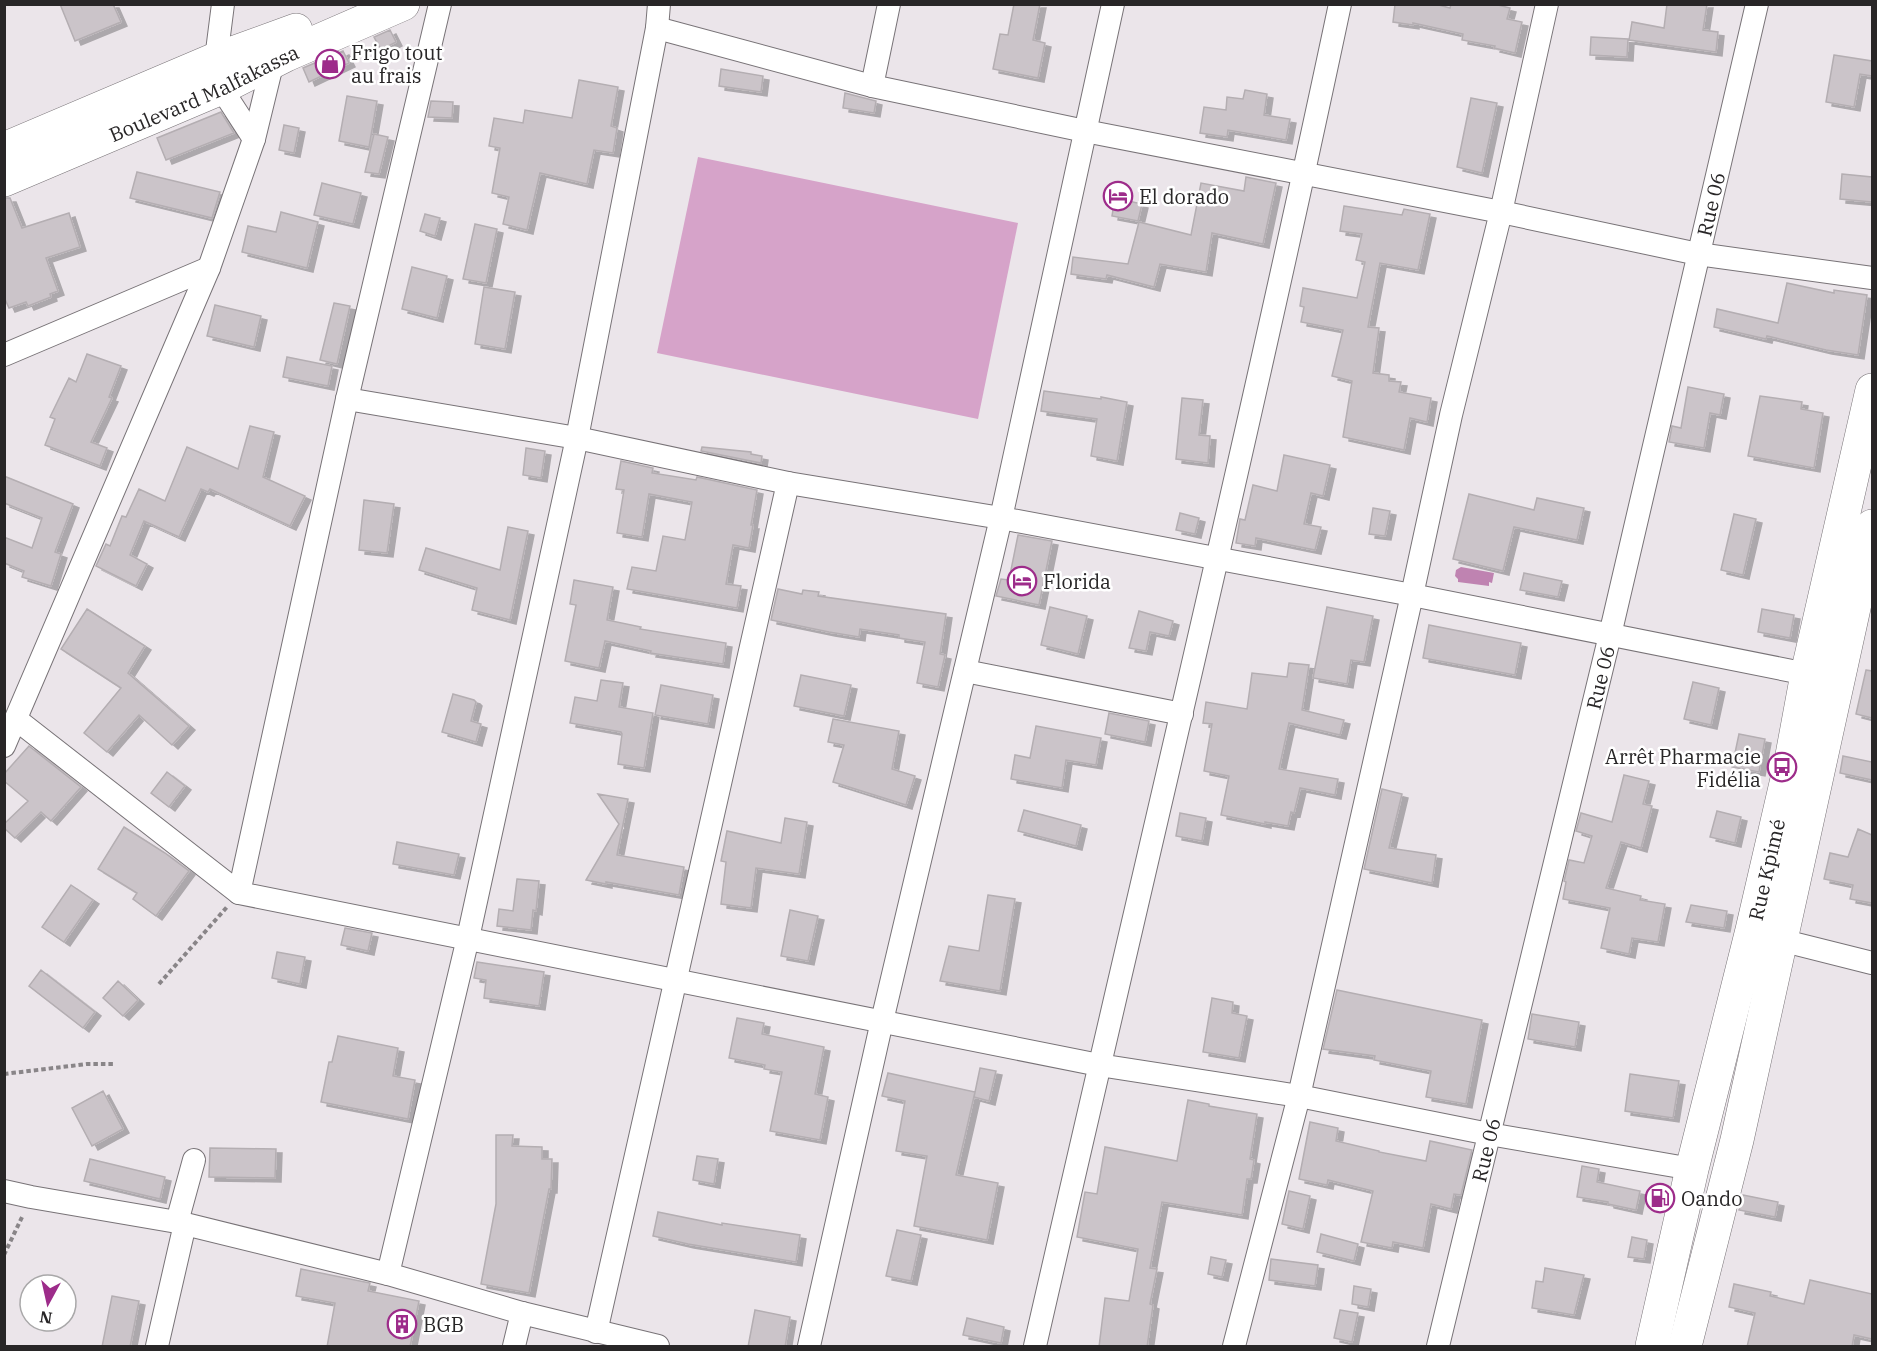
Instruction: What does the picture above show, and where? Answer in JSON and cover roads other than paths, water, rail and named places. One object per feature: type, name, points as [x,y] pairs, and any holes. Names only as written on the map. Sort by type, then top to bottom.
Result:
[{"type":"main road","name":"Boulevard Malfakassa","points":[[279,48],[352,4]]},
{"type":"main road","name":"Boulevard Malfakassa","points":[[4,180],[219,74],[279,48],[403,4]]},
{"type":"main road","name":"Boulevard Malfakassa","points":[[4,149],[219,74]]},
{"type":"main road","name":"Rue Kpimé","points":[[1652,1347],[1692,1169],[1752,930],[1790,766],[1807,674],[1872,390]]},
{"type":"main road","name":"Rue Kpimé","points":[[1685,1347],[1737,1140],[1872,526]]},
{"type":"street","points":[[224,4],[219,74],[254,139]]},
{"type":"street","points":[[239,893],[347,399],[440,4]]},
{"type":"street","points":[[388,1274],[468,938],[577,438],[657,28],[659,4]]},
{"type":"street","points":[[872,86],[889,4]]},
{"type":"street","points":[[809,1347],[882,1021],[1000,518],[1113,4]]},
{"type":"street","points":[[1035,1347],[1218,560],[1305,172],[1340,4]]},
{"type":"street","points":[[1234,1347],[1299,1096],[1451,415],[1501,212],[1547,4]]},
{"type":"street","name":"Rue 06","points":[[1438,1347],[1610,634],[1757,4]]},
{"type":"street","points":[[657,28],[872,86],[1085,131],[1305,172],[1698,254],[1872,278]]},
{"type":"street","points":[[4,746],[209,268],[254,139],[279,48]]},
{"type":"street","points":[[4,355],[209,268]]},
{"type":"street","points":[[347,399],[577,438],[788,483],[1000,518],[1610,634],[1807,674]]},
{"type":"street","points":[[596,1332],[788,483]]},
{"type":"street","points":[[964,671],[1182,714]]},
{"type":"street","points":[[16,720],[239,893],[1099,1065],[1299,1096],[1489,1134],[1692,1169]]},
{"type":"street","points":[[1780,940],[1872,963]]},
{"type":"street","points":[[157,1347],[194,1160]]},
{"type":"street","points":[[4,1191],[181,1223],[388,1274],[522,1313],[658,1347]]},
{"type":"street","points":[[514,1347],[522,1313]]},
{"type":"place","name":"Frigo tout au frais","points":[[330,64]]},
{"type":"place","name":"El dorado","points":[[1118,196]]},
{"type":"place","name":"Florida","points":[[1022,581]]},
{"type":"place","name":"Arrêt Pharmacie Fidélia","points":[[1782,767]]},
{"type":"place","name":"Oando","points":[[1660,1198]]},
{"type":"place","name":"BGB","points":[[402,1324]]}]
